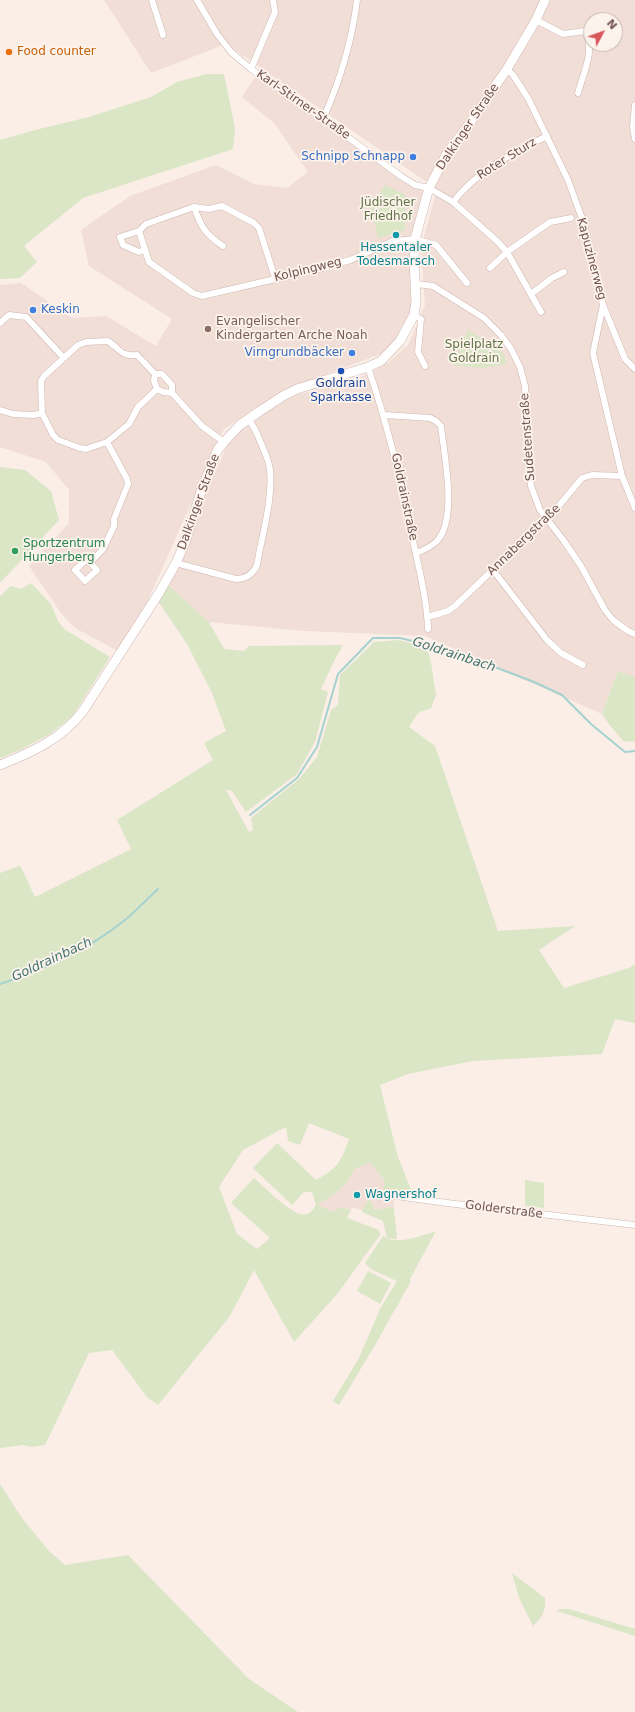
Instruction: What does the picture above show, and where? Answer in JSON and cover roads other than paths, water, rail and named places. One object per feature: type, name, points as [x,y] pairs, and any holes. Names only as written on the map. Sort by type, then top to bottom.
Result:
[{"type":"street","points":[[152,0],[163,35]]},
{"type":"street","name":"Karl-Stirner-Straße","points":[[197,0],[217,34],[231,52],[251,69],[323,119],[402,177],[415,185],[429,188],[453,202],[475,220],[507,252],[541,312]]},
{"type":"street","points":[[251,69],[275,12],[274,0]]},
{"type":"street","points":[[323,119],[332,98],[349,45],[357,0]]},
{"type":"street","name":"Dalkinger Straße","points":[[0,765],[27,754],[46,744],[73,724],[83,711],[176,563],[186,540],[202,488],[218,449],[224,442],[248,419],[297,389],[368,367],[381,361],[400,341],[414,315],[416,302],[414,262],[415,239],[429,188],[447,153],[507,70],[536,20],[545,0]]},
{"type":"street","points":[[536,20],[563,34],[585,31],[590,42],[589,55],[578,93]]},
{"type":"street","name":"Kapuzinerweg","points":[[507,70],[513,75],[528,98],[568,180],[584,224],[603,305],[594,353],[622,476],[635,508]]},
{"type":"street","points":[[635,105],[633,127],[635,139]]},
{"type":"street","name":"Roter Sturz","points":[[453,202],[462,190],[488,169],[522,148],[547,136]]},
{"type":"street","points":[[145,250],[139,252],[123,245],[120,237],[139,231],[146,224],[194,207],[209,209],[222,206],[254,223],[259,228],[275,278]]},
{"type":"street","points":[[194,207],[203,229],[210,238],[223,246]]},
{"type":"street","points":[[490,268],[507,252],[550,222],[571,218]]},
{"type":"street","name":"Kolpingweg","points":[[139,231],[149,262],[193,293],[202,296],[323,268],[344,262],[393,241],[415,239],[436,245],[468,283]]},
{"type":"street","points":[[531,294],[552,278],[564,272]]},
{"type":"street","name":"Sudetenstraße","points":[[416,284],[433,286],[484,318],[501,335],[511,349],[520,367],[525,386],[531,486],[540,510],[561,536],[581,566],[605,610],[613,620],[628,631],[635,634]]},
{"type":"street","points":[[603,305],[626,359],[635,369]]},
{"type":"street","points":[[0,323],[9,315],[26,317],[63,357]]},
{"type":"street","points":[[414,315],[421,319],[418,352],[425,366]]},
{"type":"street","points":[[157,389],[138,408],[129,424],[107,442],[86,449],[58,440],[42,413],[41,381],[63,357],[78,345],[86,342],[108,341],[128,356],[137,355],[155,374],[162,374],[172,385],[172,393]]},
{"type":"street","name":"Goldrainstraße","points":[[368,367],[385,415],[396,457],[416,553],[428,629]]},
{"type":"street","points":[[155,374],[154,381],[157,389],[163,392],[172,393],[202,426],[224,442]]},
{"type":"street","points":[[0,410],[13,414],[34,415],[42,413]]},
{"type":"street","points":[[385,415],[430,418],[442,426],[449,501],[446,520],[443,531],[437,540],[427,548],[416,553]]},
{"type":"street","points":[[176,563],[236,579],[243,579],[254,571],[270,487],[270,469],[257,433],[248,419]]},
{"type":"street","points":[[90,563],[103,549],[114,526],[114,519],[128,484],[127,479],[107,442]]},
{"type":"street","name":"Annabergstraße","points":[[427,616],[448,611],[456,606],[547,519],[582,478],[592,475],[622,476]]},
{"type":"street","points":[[493,570],[547,640],[562,653],[583,665]]},
{"type":"street","name":"Golderstraße","points":[[373,1192],[455,1204],[635,1225]]},
{"type":"waterway","name":"Goldrainbach","points":[[250,815],[297,778],[317,747],[338,674],[373,638],[400,638],[429,645],[458,653],[534,682],[562,695],[591,724],[625,752],[635,751]]},
{"type":"waterway","name":"Goldrainbach","points":[[0,984],[66,958],[111,931],[133,913],[158,889]]},
{"type":"place","name":"Food counter","points":[[9,52]]},
{"type":"place","name":"Schnipp Schnapp","points":[[413,157]]},
{"type":"place","name":"Hessentaler Todesmarsch","points":[[396,235]]},
{"type":"place","name":"Keskin","points":[[33,310]]},
{"type":"place","name":"Evangelischer Kindergarten Arche Noah","points":[[208,329]]},
{"type":"place","name":"Virngrundbäcker","points":[[352,353]]},
{"type":"place","name":"Goldrain Sparkasse","points":[[341,371]]},
{"type":"place","name":"Sportzentrum Hungerberg","points":[[15,551]]},
{"type":"place","name":"Wagnershof","points":[[357,1195]]},
{"type":"park label","name":"Jüdischer Friedhof","points":[[388,210]]},
{"type":"park label","name":"Spielplatz Goldrain","points":[[474,352]]}]
